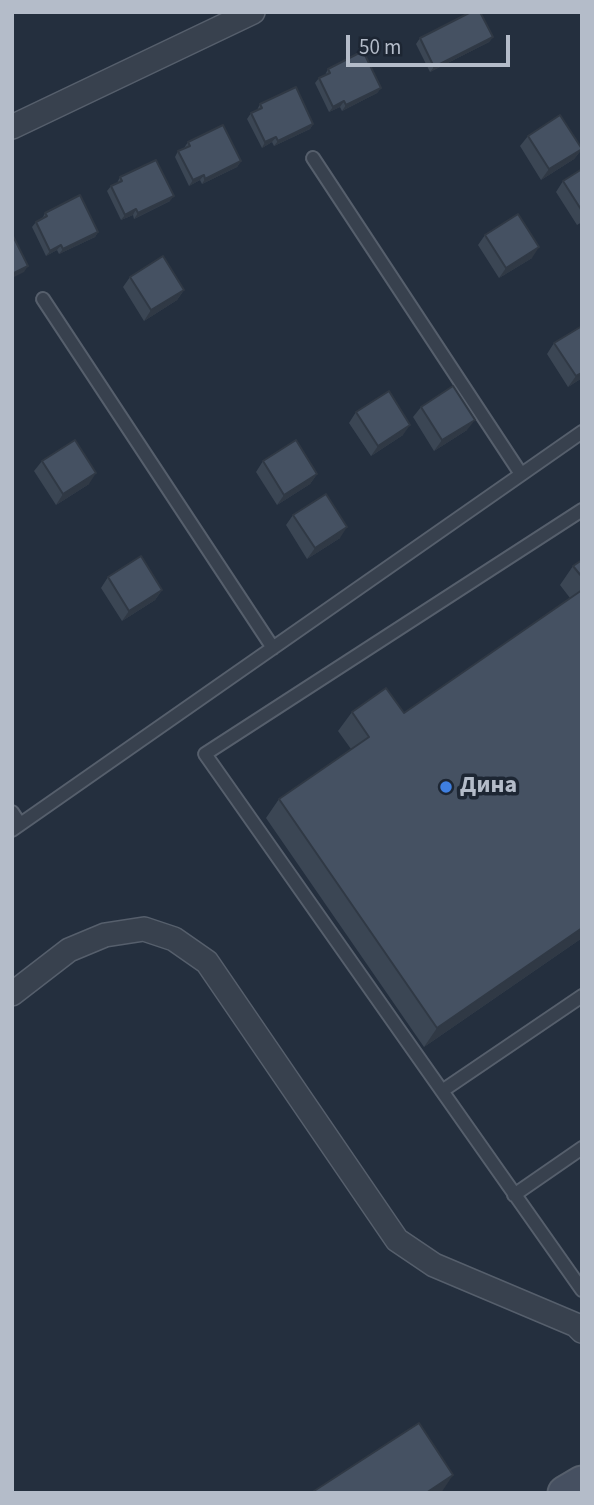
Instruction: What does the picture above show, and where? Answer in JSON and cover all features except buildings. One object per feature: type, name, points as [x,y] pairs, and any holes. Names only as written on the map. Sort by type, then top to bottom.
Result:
[{"type":"main road","points":[[565,1493],[582,1483]]},
{"type":"street","points":[[12,127],[253,12]]},
{"type":"street","points":[[12,995],[68,950],[105,935],[144,929],[174,939],[206,962],[397,1240],[434,1265],[576,1325],[582,1331]]},
{"type":"lane","points":[[313,158],[522,474]]},
{"type":"lane","points":[[43,299],[273,648]]},
{"type":"lane","points":[[12,811],[16,827],[582,432]]},
{"type":"lane","points":[[582,510],[205,754],[582,1290]]},
{"type":"lane","points":[[442,1091],[582,996]]},
{"type":"lane","points":[[514,1195],[582,1148]]},
{"type":"place","name":"Дина","points":[[446,787]]}]
